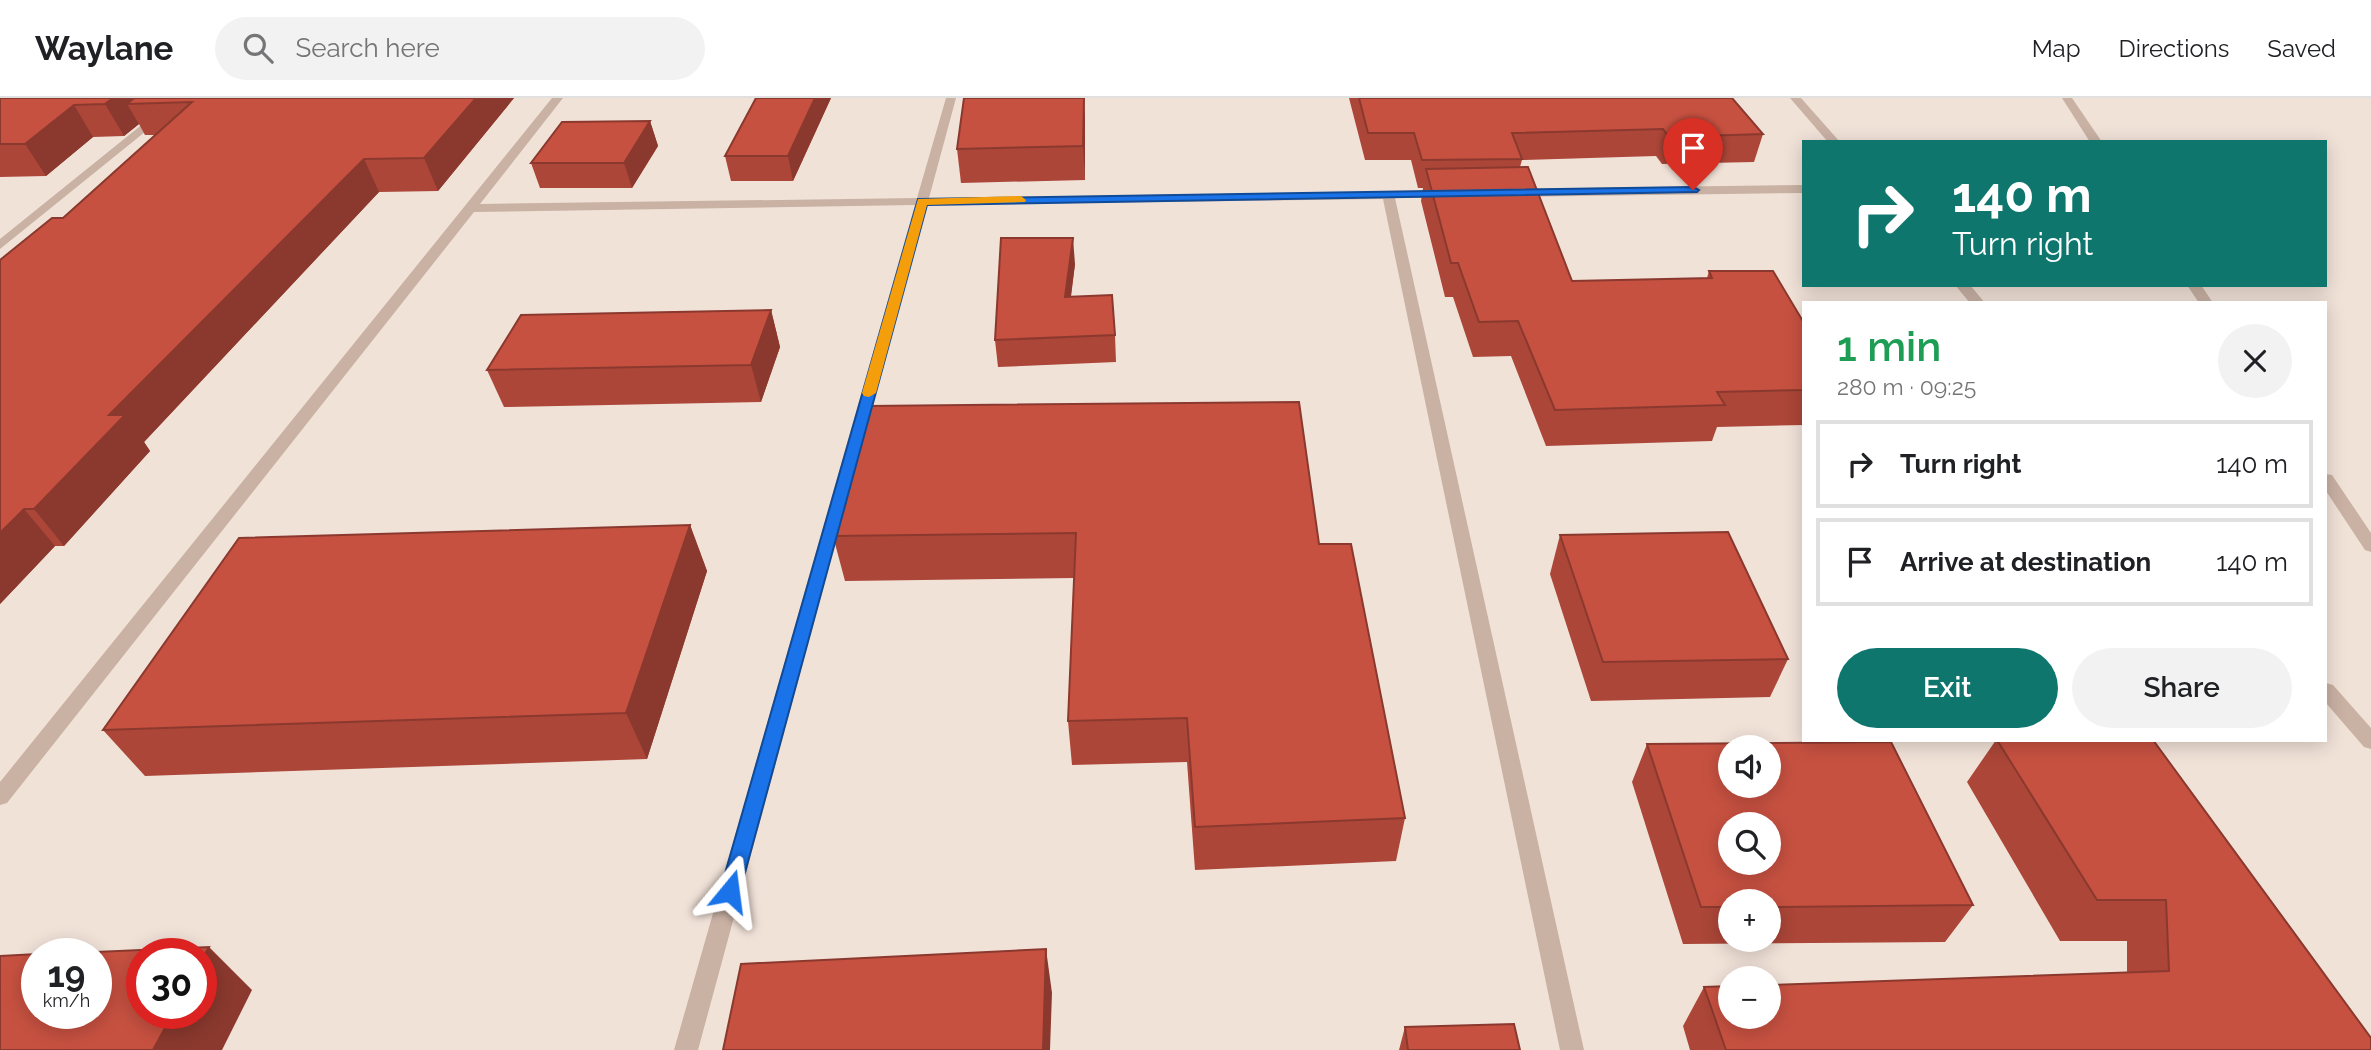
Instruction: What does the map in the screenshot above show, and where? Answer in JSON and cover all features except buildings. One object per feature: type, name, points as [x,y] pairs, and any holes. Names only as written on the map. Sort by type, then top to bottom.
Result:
[{"type":"street","points":[[0,245],[182,98]]},
{"type":"street","points":[[0,797],[558,98]]},
{"type":"street","points":[[686,1050],[951,98]]},
{"type":"street","points":[[1795,98],[1832,140]]},
{"type":"street","points":[[2067,98],[2095,140]]},
{"type":"street","points":[[1499,193],[1802,188]]},
{"type":"street","points":[[471,208],[1458,193]]},
{"type":"street","points":[[1388,194],[1572,1050]]},
{"type":"street","points":[[1964,287],[1976,301]]},
{"type":"street","points":[[2327,480],[2371,546]]},
{"type":"street","points":[[2327,691],[2371,741]]},
{"type":"slow traffic","points":[[869,393],[922,201],[1021,200]]},
{"type":"route","points":[[730,891],[922,201],[1693,190]]}]
